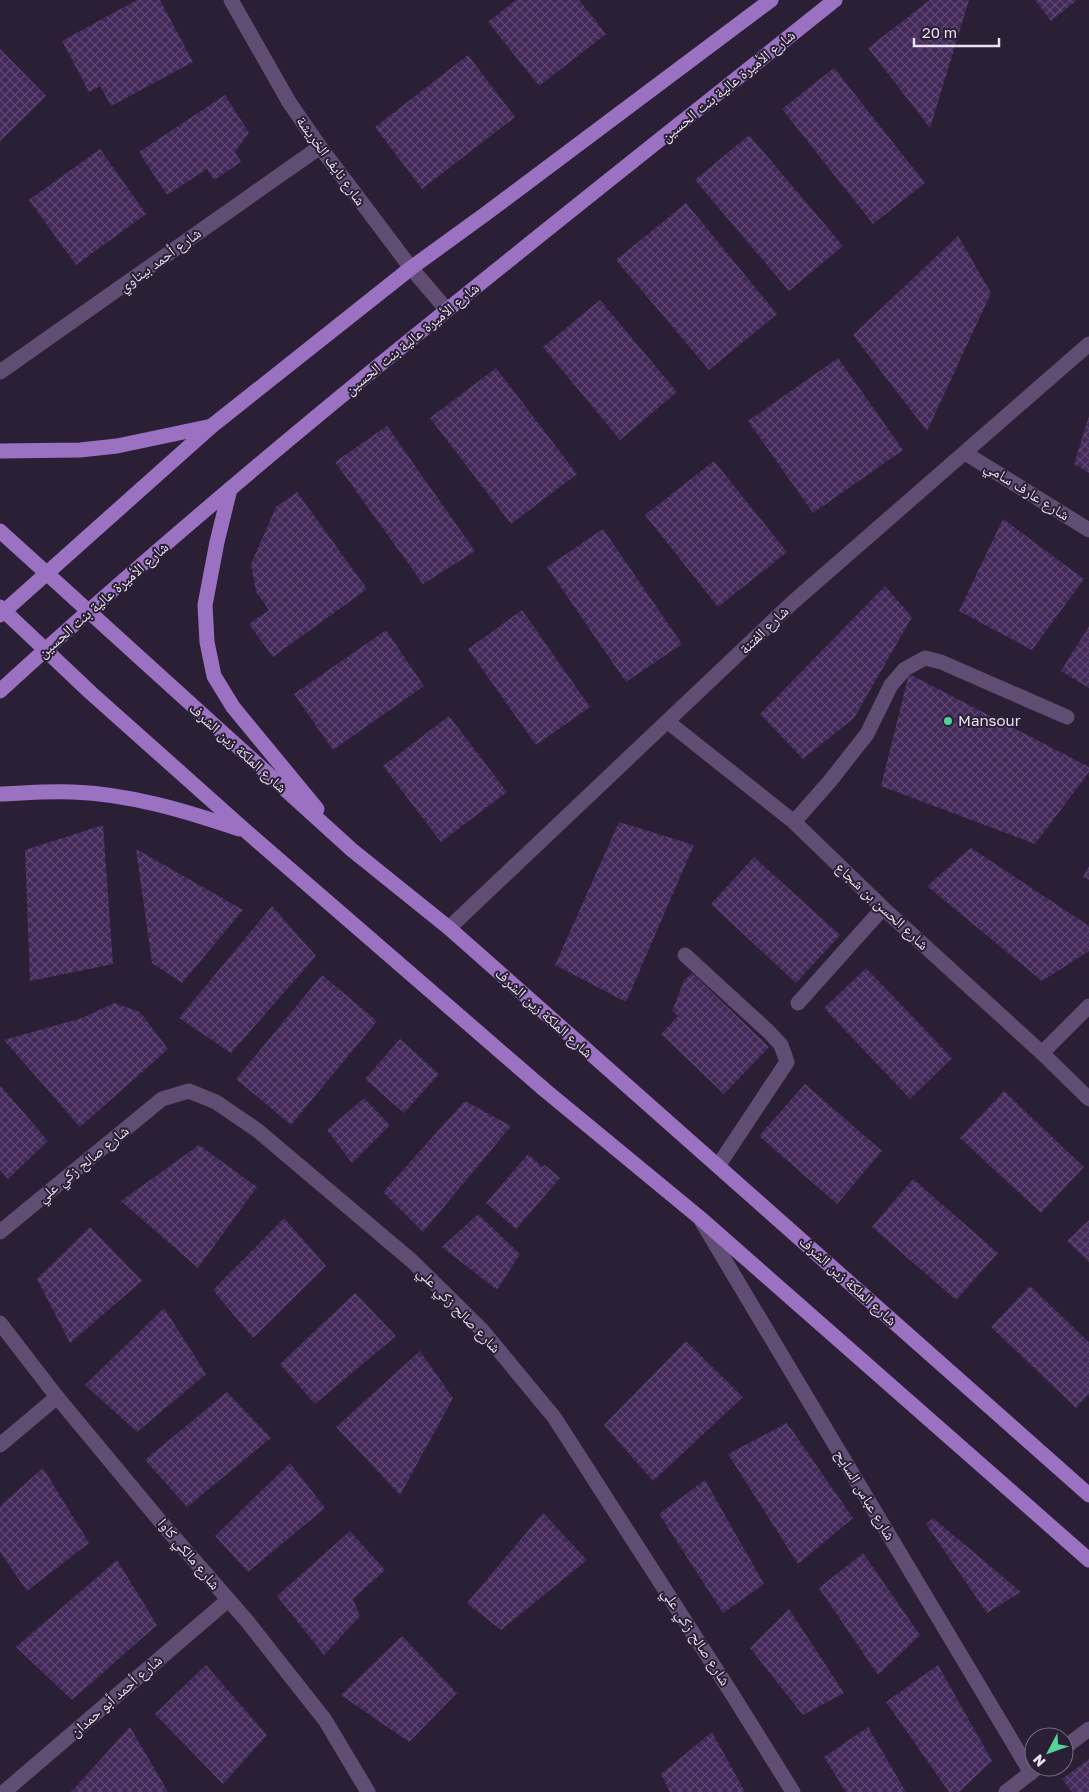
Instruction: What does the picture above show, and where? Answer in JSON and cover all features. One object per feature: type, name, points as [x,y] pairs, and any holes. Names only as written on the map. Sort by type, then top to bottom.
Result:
[{"type":"main road","points":[[771,0],[516,192],[411,268],[213,425],[2,611],[247,832],[546,1091],[700,1218],[1089,1560]]},
{"type":"main road","name":"شارع الأميرة عالية بنت الحسين","points":[[0,691],[230,489],[447,310],[835,0]]},
{"type":"main road","points":[[0,451],[80,450],[117,446],[213,425]]},
{"type":"main road","points":[[230,489],[217,542],[205,605],[207,642],[214,676],[233,707],[352,850]]},
{"type":"main road","name":"شارع الملكة زين الشرف","points":[[0,531],[48,572],[137,657],[352,850],[449,928],[1089,1496]]},
{"type":"main road","points":[[0,794],[74,792],[106,795],[192,814],[247,832]]},
{"type":"street","name":"شارع نايف الخريشة","points":[[231,0],[289,102],[320,147],[411,268],[447,310]]},
{"type":"street","name":"شارع أحمد بيتاوي","points":[[0,372],[320,147]]},
{"type":"street","name":"شارع الفتنة","points":[[449,928],[792,603],[1089,344]]},
{"type":"street","name":"شارع عارف سامي","points":[[964,452],[1089,530]]},
{"type":"street","points":[[794,822],[866,734],[891,685],[905,669],[925,658],[941,662],[1067,717]]},
{"type":"street","name":"شارع الحسن بن شجاع","points":[[668,722],[794,822],[883,908],[1042,1052],[1089,1099]]},
{"type":"street","points":[[798,1002],[883,908]]},
{"type":"street","points":[[685,955],[769,1032],[781,1046],[787,1062],[718,1166]]},
{"type":"street","points":[[1042,1052],[1089,1006]]},
{"type":"street","name":"شارع صالح زكي علي","points":[[0,1232],[162,1099],[189,1092],[216,1102],[257,1130],[412,1261],[482,1330],[554,1417],[793,1792]]},
{"type":"street","name":"شارع عباس السايح","points":[[700,1218],[1024,1752]]},
{"type":"street","name":"شارع مالكي كاوا","points":[[0,1323],[57,1397],[247,1621],[325,1720],[368,1792]]},
{"type":"street","points":[[0,1445],[57,1397]]},
{"type":"street","name":"شارع أحمد أبو حمدان","points":[[4,1792],[228,1600]]},
{"type":"street","points":[[1074,1740],[1089,1729]]},
{"type":"street","name":"شارع عباس السايح","points":[[1006,1792],[1026,1777]]},
{"type":"building","points":[[137,0],[160,0],[193,62],[111,106],[100,86],[89,92],[62,41]]},
{"type":"building","points":[[516,0],[579,0],[606,34],[539,86],[488,22]]},
{"type":"building","points":[[930,0],[969,0],[930,128],[868,48]]},
{"type":"building","points":[[1035,0],[1077,0],[1051,21]]},
{"type":"building","points":[[0,49],[46,96],[0,141]]},
{"type":"building","points":[[468,55],[515,117],[422,189],[375,127]]},
{"type":"building","points":[[834,68],[925,183],[873,224],[782,109]]},
{"type":"building","points":[[225,95],[249,133],[235,152],[241,162],[214,180],[207,169],[167,195],[139,152]]},
{"type":"building","points":[[749,135],[843,246],[789,291],[695,180]]},
{"type":"building","points":[[100,149],[146,214],[76,265],[29,200]]},
{"type":"building","points":[[686,203],[777,314],[709,370],[616,260]]},
{"type":"building","points":[[958,236],[991,293],[927,431],[853,335]]},
{"type":"building","points":[[600,300],[677,392],[620,440],[543,347]]},
{"type":"building","points":[[838,358],[903,450],[813,513],[748,421]]},
{"type":"building","points":[[496,368],[577,474],[511,524],[430,418]]},
{"type":"building","points":[[1089,416],[1089,473],[1074,464]]},
{"type":"building","points":[[387,426],[475,551],[423,584],[335,462]]},
{"type":"building","points":[[714,461],[787,552],[718,607],[645,515]]},
{"type":"building","points":[[297,492],[367,589],[273,657],[249,624],[269,610],[256,592],[251,564],[276,507]]},
{"type":"building","points":[[1003,519],[1084,579],[1032,650],[959,611]]},
{"type":"building","points":[[603,529],[682,644],[626,682],[547,567]]},
{"type":"building","points":[[885,586],[912,617],[854,718],[803,759],[760,714]]},
{"type":"building","points":[[522,610],[590,707],[536,745],[468,649]]},
{"type":"building","points":[[1089,626],[1089,688],[1061,671]]},
{"type":"building","points":[[386,630],[424,686],[333,750],[294,694]]},
{"type":"building","name":"Mansour","points":[[909,674],[1089,767],[1089,772],[1035,844],[881,786]]},
{"type":"building","points":[[449,716],[507,792],[441,842],[383,766]]},
{"type":"building","points":[[619,822],[694,845],[626,1002],[555,965]]},
{"type":"building","points":[[103,825],[113,964],[30,981],[25,850]]},
{"type":"building","points":[[971,848],[1089,926],[1089,951],[1042,981],[927,886]]},
{"type":"building","points":[[136,849],[243,910],[182,983],[152,963]]},
{"type":"building","points":[[754,857],[840,935],[796,983],[711,904]]},
{"type":"building","points":[[1089,866],[1089,880],[1083,877]]},
{"type":"building","points":[[272,906],[316,956],[231,1053],[179,1018]]},
{"type":"building","points":[[866,968],[952,1058],[910,1099],[824,1008]]},
{"type":"building","points":[[692,973],[769,1047],[724,1094],[661,1034],[678,1016],[672,1011],[684,981]]},
{"type":"building","points":[[322,975],[377,1021],[291,1125],[236,1079]]},
{"type":"building","points":[[114,1003],[140,1012],[168,1049],[80,1127],[4,1040],[82,1018]]},
{"type":"building","points":[[400,1039],[439,1074],[404,1113],[365,1079]]},
{"type":"building","points":[[805,1084],[882,1151],[837,1204],[759,1136]]},
{"type":"building","points":[[0,1085],[48,1141],[8,1179],[0,1170]]},
{"type":"building","points":[[1004,1091],[1084,1167],[1041,1213],[960,1138]]},
{"type":"building","points":[[364,1098],[390,1125],[352,1163],[327,1130]]},
{"type":"building","points":[[465,1101],[511,1126],[423,1232],[383,1192]]},
{"type":"building","points":[[199,1145],[257,1187],[198,1268],[121,1201]]},
{"type":"building","points":[[528,1154],[542,1167],[545,1165],[560,1178],[516,1229],[486,1203]]},
{"type":"building","points":[[913,1179],[998,1253],[956,1300],[872,1227]]},
{"type":"building","points":[[478,1214],[520,1254],[497,1290],[442,1247]]},
{"type":"building","points":[[284,1218],[326,1266],[253,1338],[213,1290]]},
{"type":"building","points":[[1089,1220],[1089,1262],[1067,1241]]},
{"type":"building","points":[[90,1227],[142,1281],[70,1343],[37,1279]]},
{"type":"building","points":[[1030,1286],[1089,1342],[1089,1394],[1076,1408],[991,1327]]},
{"type":"building","points":[[355,1293],[396,1336],[315,1404],[280,1364]]},
{"type":"building","points":[[164,1308],[206,1374],[137,1432],[85,1385]]},
{"type":"building","points":[[686,1341],[743,1397],[653,1481],[604,1425]]},
{"type":"building","points":[[420,1351],[453,1398],[400,1495],[336,1427]]},
{"type":"building","points":[[227,1392],[271,1438],[187,1507],[145,1460]]},
{"type":"building","points":[[787,1423],[853,1518],[798,1564],[728,1454]]},
{"type":"building","points":[[290,1463],[325,1508],[248,1572],[215,1536]]},
{"type":"building","points":[[43,1468],[89,1543],[27,1591],[0,1552],[0,1506]]},
{"type":"building","points":[[705,1480],[764,1584],[723,1613],[659,1514]]},
{"type":"building","points":[[543,1513],[587,1560],[501,1630],[467,1603]]},
{"type":"building","points":[[933,1518],[1021,1592],[987,1613],[926,1524]]},
{"type":"building","points":[[350,1531],[385,1570],[353,1599],[360,1616],[324,1655],[277,1596]]},
{"type":"building","points":[[863,1553],[920,1635],[878,1675],[819,1588]]},
{"type":"building","points":[[117,1560],[157,1625],[72,1700],[16,1647]]},
{"type":"building","points":[[789,1609],[844,1693],[803,1715],[750,1648]]},
{"type":"building","points":[[402,1636],[457,1693],[409,1742],[341,1695]]},
{"type":"building","points":[[206,1665],[267,1735],[223,1784],[155,1714]]},
{"type":"building","points":[[938,1665],[992,1761],[959,1792],[949,1792],[886,1702]]},
{"type":"building","points":[[130,1727],[168,1792],[71,1792]]},
{"type":"building","points":[[868,1727],[906,1792],[846,1792],[824,1757]]},
{"type":"building","points":[[712,1732],[745,1792],[670,1792],[661,1774]]},
{"type":"building","points":[[1089,1759],[1089,1792],[1072,1792],[1062,1779],[1065,1777],[1074,1777],[1074,1770]]},
{"type":"place","name":"Mansour","points":[[948,721]]}]
